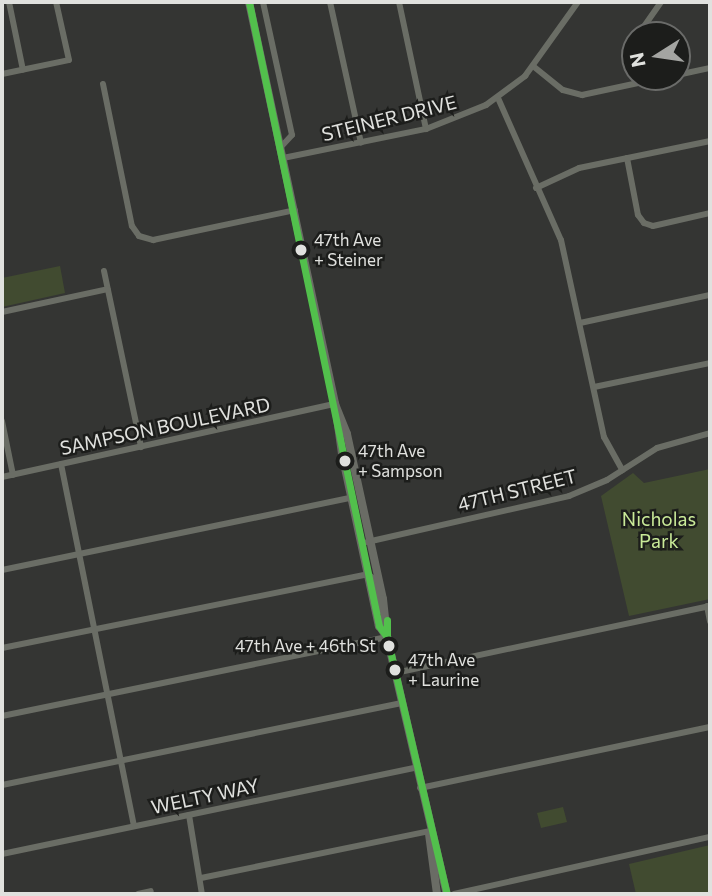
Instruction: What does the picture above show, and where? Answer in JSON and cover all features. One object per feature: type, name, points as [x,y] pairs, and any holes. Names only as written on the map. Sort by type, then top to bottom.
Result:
[{"type":"main road","points":[[249,2],[335,404],[333,415],[351,498],[388,624],[387,637],[415,768],[447,894]]},
{"type":"main road","points":[[335,404],[342,413],[379,626],[387,637]]},
{"type":"main road","points":[[429,831],[437,894]]},
{"type":"street","points":[[9,2],[23,70]]},
{"type":"street","points":[[2,74],[69,60],[56,2]]},
{"type":"street","points":[[263,2],[292,135],[281,147]]},
{"type":"street","points":[[330,2],[361,143]]},
{"type":"street","points":[[399,2],[426,129]]},
{"type":"street","name":"STEINER DRIVE","points":[[284,158],[426,129],[498,98],[533,66],[578,2]]},
{"type":"street","points":[[648,21],[661,2]]},
{"type":"street","points":[[533,66],[575,94],[621,86]]},
{"type":"street","points":[[691,72],[710,68]]},
{"type":"street","points":[[103,84],[132,226],[139,236],[153,240],[295,210]]},
{"type":"street","points":[[498,98],[561,240],[607,446],[622,470]]},
{"type":"street","points":[[536,188],[579,168],[710,141]]},
{"type":"street","points":[[627,158],[638,215],[644,223],[653,226],[710,213]]},
{"type":"street","points":[[104,271],[141,447]]},
{"type":"street","points":[[2,312],[108,289]]},
{"type":"street","points":[[580,323],[710,295]]},
{"type":"street","points":[[594,387],[710,363]]},
{"type":"street","name":"SAMPSON BOULEVARD","points":[[2,477],[335,404]]},
{"type":"street","points":[[2,421],[13,475]]},
{"type":"street","name":"47TH STREET","points":[[366,542],[569,496],[622,470],[657,448],[710,433]]},
{"type":"street","points":[[61,464],[134,826]]},
{"type":"street","points":[[2,570],[351,498]]},
{"type":"street","points":[[2,648],[368,574],[388,624]]},
{"type":"street","points":[[395,673],[709,606],[710,622]]},
{"type":"street","points":[[2,716],[387,637]]},
{"type":"street","points":[[2,785],[402,703]]},
{"type":"street","points":[[420,788],[710,727]]},
{"type":"street","name":"WELTY WAY","points":[[2,854],[415,768]]},
{"type":"street","points":[[189,815],[202,894]]},
{"type":"street","points":[[201,878],[429,831]]},
{"type":"street","points":[[454,894],[710,837]]},
{"type":"street","points":[[138,894],[151,891]]},
{"type":"green space","points":[[60,266],[65,293],[2,307],[2,278]]},
{"type":"green space","name":"Nicholas Park","points":[[710,469],[710,599],[629,616],[601,496],[633,473],[644,483]]},
{"type":"green space","points":[[563,807],[567,822],[541,828],[537,813]]},
{"type":"green space","points":[[710,845],[710,894],[636,894],[629,864]]},
{"type":"transit line","points":[[249,2],[379,626],[387,637]]},
{"type":"transit line","points":[[387,620],[387,637],[447,894]]},
{"type":"place","name":"47th Ave + Steiner","points":[[301,250]]},
{"type":"place","name":"47th Ave + Sampson","points":[[345,461]]},
{"type":"place","name":"47th Ave + 46th St","points":[[389,646]]},
{"type":"place","name":"47th Ave + Laurine","points":[[395,670]]}]
